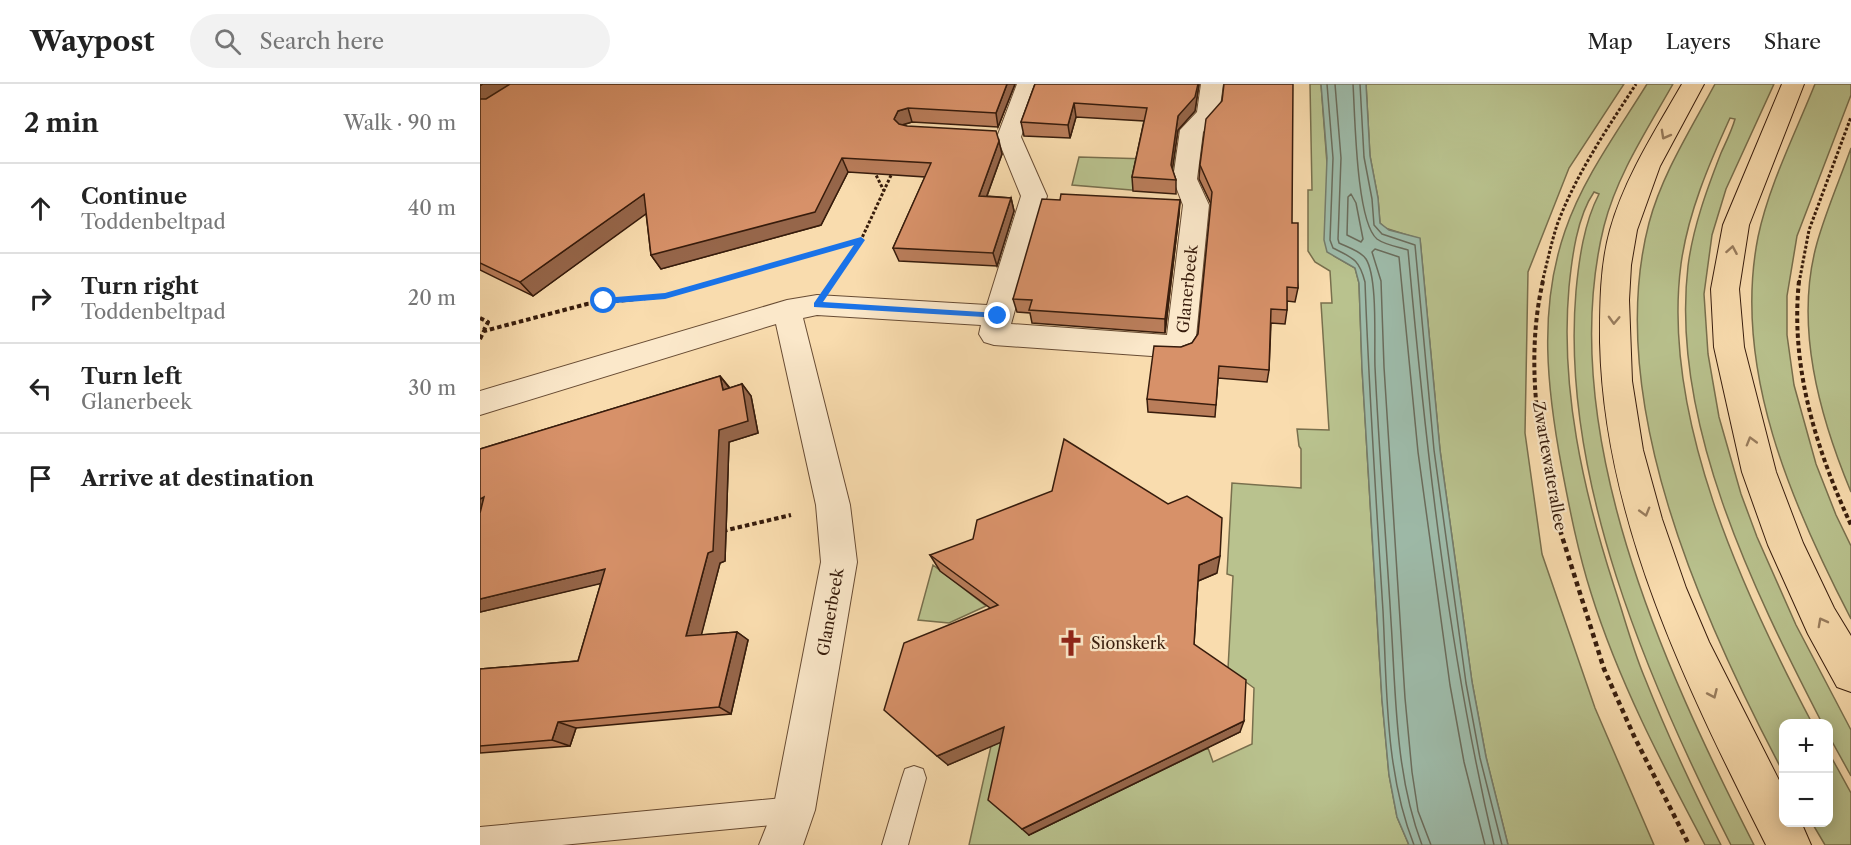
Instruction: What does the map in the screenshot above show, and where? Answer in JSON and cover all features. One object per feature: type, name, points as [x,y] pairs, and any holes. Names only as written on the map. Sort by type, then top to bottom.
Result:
[{"type":"main road","points":[[1693,84],[1648,165],[1626,218],[1615,269],[1613,340],[1618,404],[1656,551],[1686,634],[1730,733],[1789,845]]},
{"type":"main road","points":[[1793,84],[1736,225],[1725,289],[1729,347],[1756,460],[1786,545],[1821,621],[1851,673]]},
{"type":"street","points":[[480,403],[802,308],[998,316],[1045,197],[1000,136],[1028,84]]},
{"type":"street","name":"Glanerbeek","points":[[998,316],[994,334],[1180,347],[1185,179],[1192,130],[1208,114],[1212,84]]},
{"type":"street","name":"Glanerbeek","points":[[781,845],[794,810],[839,561],[833,505],[802,308]]},
{"type":"lane","points":[[895,845],[914,778]]},
{"type":"lane","points":[[480,840],[794,810]]},
{"type":"path","name":"Zwartewaterallee","points":[[1636,84],[1587,162],[1551,243],[1543,276],[1536,325],[1536,381],[1552,497],[1573,576],[1604,668],[1650,769],[1689,845]]},
{"type":"path","points":[[1851,117],[1805,250],[1799,280],[1797,336],[1807,401],[1839,501],[1851,525]]},
{"type":"path","points":[[802,308],[861,240],[898,161]]},
{"type":"path","points":[[871,165],[884,191]]},
{"type":"path","points":[[484,331],[587,304],[665,296],[861,240]]},
{"type":"path","points":[[480,318],[488,322],[480,339]]},
{"type":"path","points":[[719,532],[833,505]]},
{"type":"green space","points":[[1310,84],[1321,84],[1334,256],[1355,268],[1359,283],[1382,700],[1389,775],[1397,817],[1409,845],[969,845],[991,746],[1011,738],[1029,835],[1208,748],[1213,762],[1252,744],[1254,688],[1228,669],[1233,576],[1227,574],[1232,483],[1301,488],[1301,449],[1297,429],[1329,430],[1321,303],[1332,303],[1330,271],[1315,262],[1308,251],[1308,190],[1312,190]]},
{"type":"green space","points":[[1366,84],[1624,84],[1569,168],[1528,272],[1525,433],[1542,554],[1595,708],[1654,845],[1508,845],[1486,757],[1472,682],[1440,450],[1420,239],[1385,228],[1380,223],[1370,156]]},
{"type":"green space","points":[[1647,84],[1673,84],[1625,171],[1604,226],[1592,304],[1594,383],[1606,464],[1626,545],[1654,625],[1686,702],[1754,845],[1731,845],[1700,782],[1641,647],[1616,577],[1596,505],[1582,433],[1575,362],[1577,279],[1586,229],[1599,194],[1594,192],[1583,213],[1576,238],[1569,287],[1568,363],[1576,438],[1603,550],[1640,665],[1681,762],[1721,845],[1705,845],[1657,753],[1614,658],[1591,593],[1578,547],[1552,409],[1548,319],[1551,290],[1565,231],[1591,174]]},
{"type":"green space","points":[[1715,84],[1774,84],[1726,189],[1712,235],[1704,294],[1708,354],[1719,417],[1741,494],[1757,537],[1796,625],[1851,730],[1851,776],[1833,743],[1833,719],[1820,719],[1769,617],[1745,560],[1722,502],[1704,443],[1692,384],[1686,325],[1690,251],[1706,194],[1735,119],[1730,118],[1700,189],[1684,245],[1678,322],[1683,381],[1695,441],[1713,501],[1760,617],[1810,719],[1779,719],[1779,764],[1721,646],[1668,506],[1650,434],[1639,362],[1638,291],[1649,223],[1661,187]]},
{"type":"green space","points":[[1815,84],[1851,84],[1851,95],[1797,236],[1787,296],[1787,335],[1794,385],[1816,464],[1851,546],[1851,619],[1808,530],[1789,483],[1760,385],[1753,336],[1752,286],[1758,237],[1776,179]]},
{"type":"green space","points":[[1851,148],[1851,492],[1839,463],[1820,401],[1809,338],[1808,306],[1817,243]]},
{"type":"green space","points":[[1168,150],[1179,151],[1175,181],[1155,192],[1072,185],[1079,157],[1149,159]]},
{"type":"green space","points":[[933,565],[986,606],[949,623],[918,620]]},
{"type":"green space","points":[[1833,760],[1851,793],[1851,845],[1825,845],[1814,827],[1833,827]]},
{"type":"water","points":[[1321,84],[1366,84],[1370,156],[1380,223],[1389,230],[1420,238],[1440,450],[1472,682],[1486,757],[1508,845],[1409,845],[1397,817],[1389,775],[1382,700],[1359,283],[1355,268],[1327,252],[1324,240],[1327,158]]},
{"type":"building","points":[[510,84],[1007,84],[996,113],[908,108],[898,111],[894,119],[899,124],[907,126],[996,131],[999,141],[979,196],[1011,198],[993,253],[893,248],[931,163],[842,158],[815,212],[651,255],[644,194],[520,282],[480,263],[480,99],[486,99]]},
{"type":"building","points":[[1035,84],[1198,84],[1195,97],[1178,116],[1171,165],[1176,180],[1132,177],[1147,108],[1074,103],[1068,125],[1021,122]]},
{"type":"building","points":[[1224,84],[1293,84],[1292,223],[1298,223],[1298,288],[1287,287],[1287,310],[1271,309],[1269,370],[1219,366],[1216,405],[1147,399],[1154,346],[1181,347],[1192,343],[1198,334],[1212,192],[1200,165],[1206,119],[1222,101]]},
{"type":"building","points":[[1061,194],[1180,200],[1165,319],[1029,310],[1032,300],[1013,299],[1042,199],[1060,200]]},
{"type":"building","points":[[720,376],[723,390],[742,384],[748,421],[719,430],[713,551],[708,553],[686,636],[737,632],[719,707],[558,722],[552,740],[480,746],[480,669],[578,661],[605,569],[480,599],[480,513],[484,497],[480,499],[480,449]]},
{"type":"building","name":"Sionskerk","points":[[1064,439],[1168,504],[1187,496],[1222,518],[1220,556],[1199,565],[1194,644],[1246,680],[1244,721],[1022,829],[988,800],[1004,727],[937,756],[884,710],[904,643],[998,605],[930,555],[973,539],[977,520],[1052,491]]},
{"type":"place","name":"Sionskerk","points":[[1071,643]]},
{"type":"route","points":[[604,301],[665,296],[861,240],[817,305],[998,316]]}]
